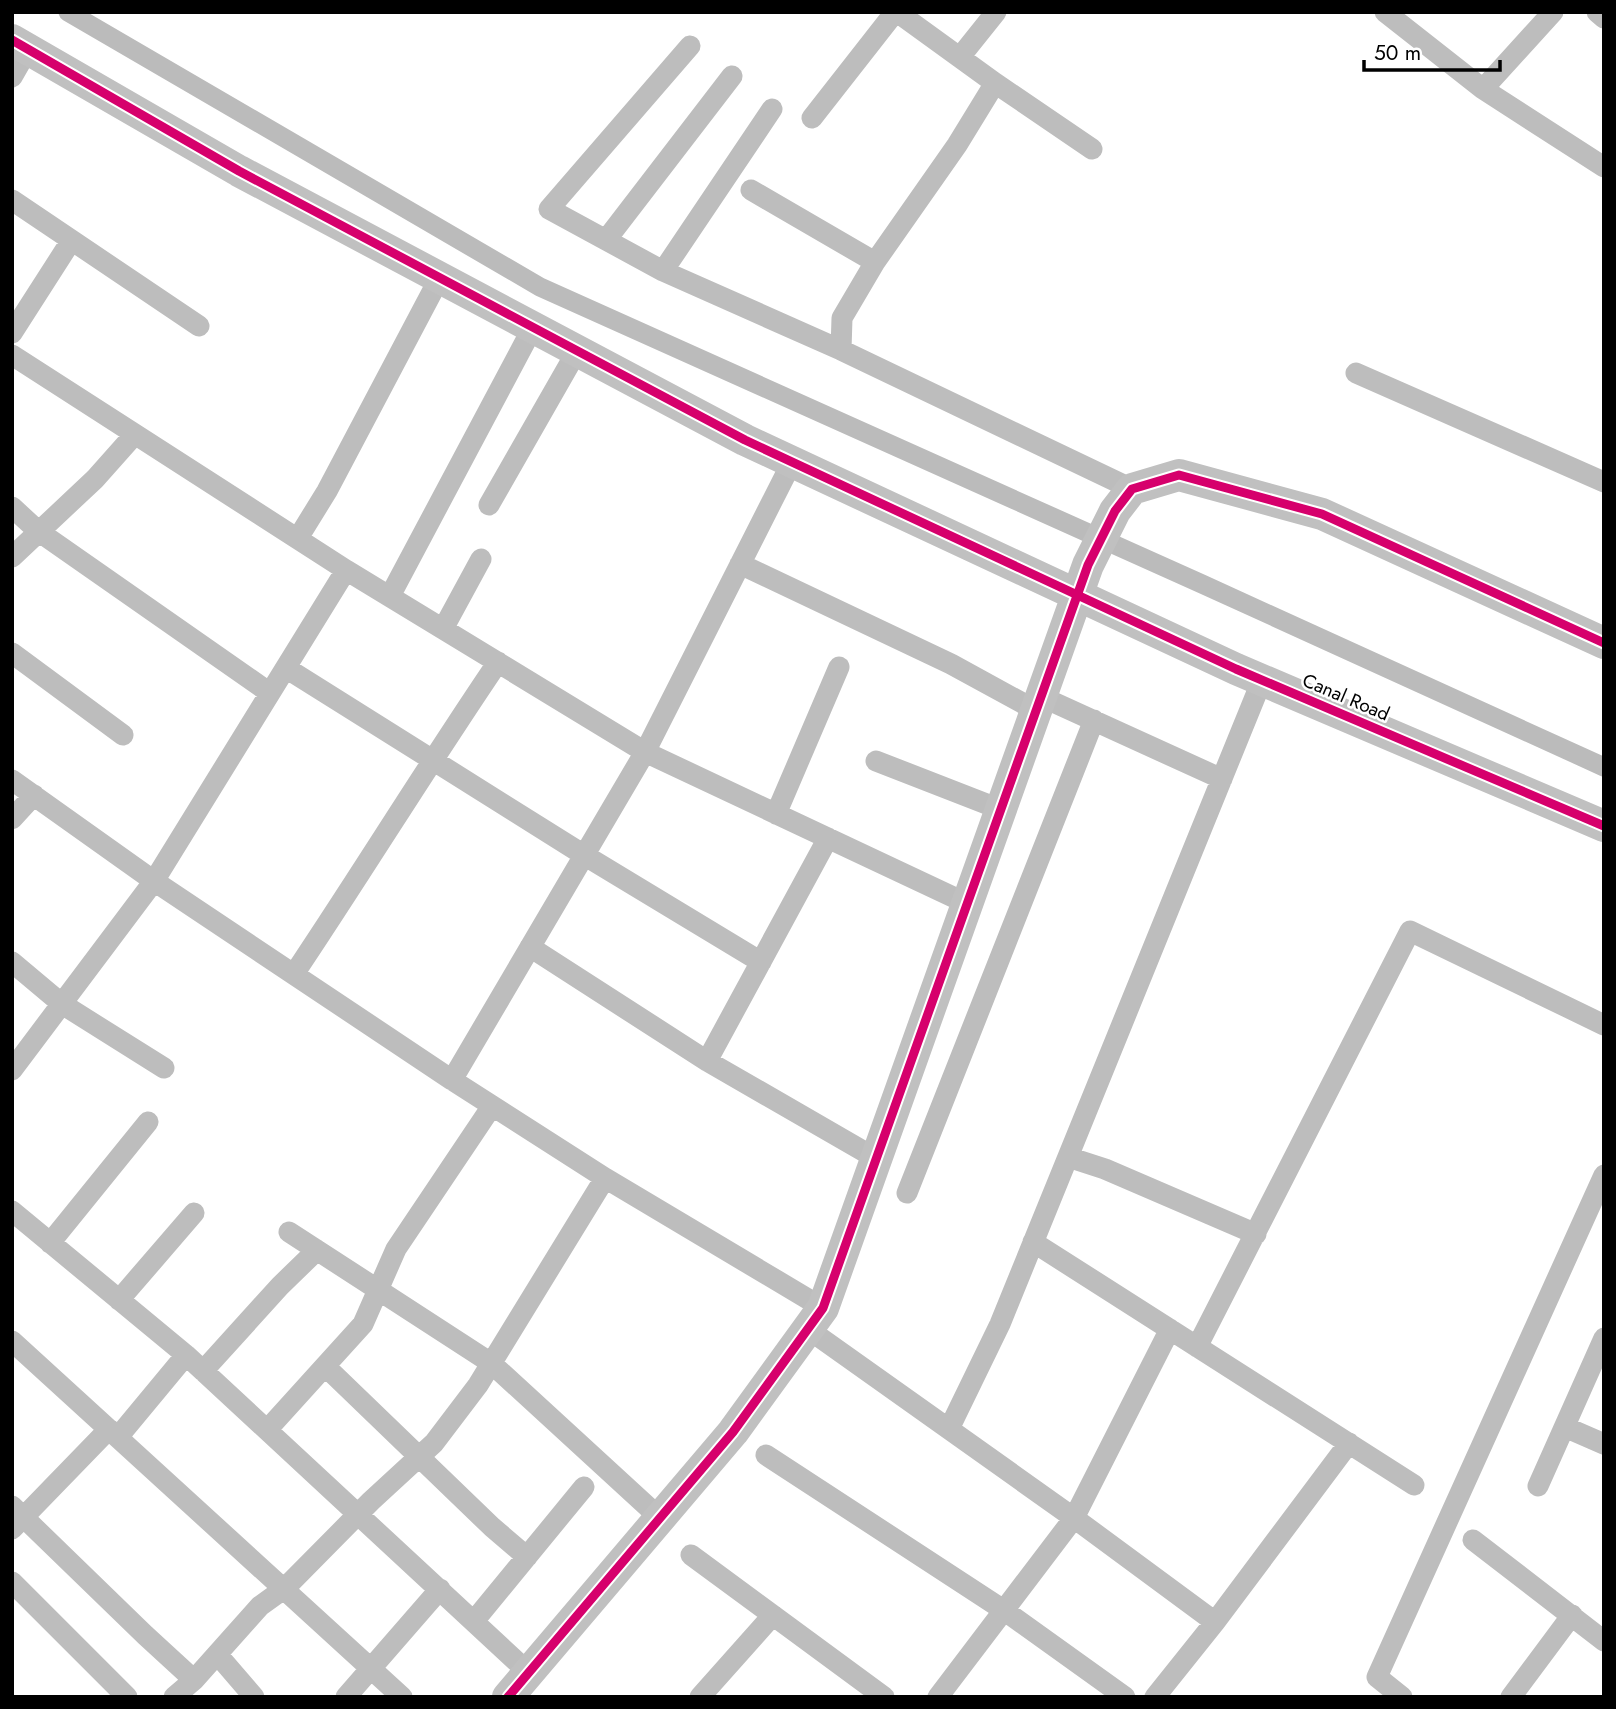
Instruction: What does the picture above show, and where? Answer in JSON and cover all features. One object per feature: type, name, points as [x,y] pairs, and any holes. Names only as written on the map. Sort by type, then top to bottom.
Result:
[{"type":"street","points":[[811,118],[896,12],[1092,149]]},
{"type":"street","points":[[960,57],[996,12]]},
{"type":"street","points":[[1385,12],[1483,89],[1604,167]]},
{"type":"street","points":[[1483,89],[1553,12]]},
{"type":"street","points":[[1597,12],[1604,18]]},
{"type":"street","points":[[12,77],[20,44]]},
{"type":"street","name":"Canal Road","points":[[20,44],[239,171],[745,440],[1262,680],[1604,826]]},
{"type":"street","points":[[690,46],[549,209],[663,271],[841,351],[1124,500]]},
{"type":"street","points":[[606,240],[732,76]]},
{"type":"street","points":[[841,351],[842,318],[875,262],[957,145],[995,83]]},
{"type":"street","points":[[663,271],[772,109]]},
{"type":"street","points":[[751,190],[875,262]]},
{"type":"street","points":[[12,200],[199,326]]},
{"type":"street","points":[[12,333],[71,240]]},
{"type":"street","points":[[298,538],[327,491],[440,277]]},
{"type":"street","points":[[390,596],[533,327]]},
{"type":"street","points":[[489,505],[577,351]]},
{"type":"street","points":[[12,355],[346,570],[645,752],[968,904]]},
{"type":"street","points":[[1356,373],[1604,482]]},
{"type":"street","points":[[12,557],[95,479],[135,434]]},
{"type":"street","points":[[452,1080],[645,752],[793,460]]},
{"type":"street","points":[[509,1697],[733,1432],[816,1319],[877,1159],[1077,594],[1088,565],[1124,500],[1179,475],[1322,514],[1604,643]]},
{"type":"street","points":[[12,507],[38,531],[270,693]]},
{"type":"street","points":[[443,629],[481,559]]},
{"type":"street","points":[[740,564],[1040,704],[1094,720],[1222,779]]},
{"type":"street","points":[[12,1070],[154,881],[346,570]]},
{"type":"street","points":[[12,653],[122,734]]},
{"type":"street","points":[[294,974],[432,759],[498,662]]},
{"type":"street","points":[[776,814],[839,667]]},
{"type":"street","points":[[286,668],[584,855],[761,962]]},
{"type":"street","points":[[949,1429],[999,1324],[1262,680]]},
{"type":"street","points":[[908,1193],[1094,720]]},
{"type":"street","points":[[876,761],[1002,810]]},
{"type":"street","points":[[12,780],[154,881],[816,1319],[949,1429],[1215,1622]]},
{"type":"street","points":[[12,819],[34,796]]},
{"type":"street","points":[[707,1060],[828,838]]},
{"type":"street","points":[[1198,1347],[1410,932],[1604,1025]]},
{"type":"street","points":[[530,947],[707,1060],[877,1159]]},
{"type":"street","points":[[12,962],[62,1004],[164,1068]]},
{"type":"street","points":[[267,1430],[363,1324],[396,1249],[492,1106]]},
{"type":"street","points":[[50,1243],[148,1122]]},
{"type":"street","points":[[1068,1157],[1256,1234]]},
{"type":"street","points":[[1402,1697],[1377,1677],[1604,1175]]},
{"type":"street","points":[[174,1697],[194,1680],[260,1606],[285,1588],[359,1513],[434,1443],[478,1385],[605,1178]]},
{"type":"street","points":[[12,1211],[186,1355],[529,1673]]},
{"type":"street","points":[[119,1300],[194,1213]]},
{"type":"street","points":[[289,1232],[491,1363],[660,1518]]},
{"type":"street","points":[[1033,1242],[1414,1485]]},
{"type":"street","points":[[203,1371],[280,1286],[317,1250]]},
{"type":"street","points":[[938,1697],[1074,1518],[1170,1329]]},
{"type":"street","points":[[1538,1486],[1604,1338]]},
{"type":"street","points":[[12,1340],[402,1697]]},
{"type":"street","points":[[186,1355],[114,1433],[16,1517],[194,1680]]},
{"type":"street","points":[[326,1367],[492,1527],[527,1557]]},
{"type":"street","points":[[1565,1427],[1604,1444]]},
{"type":"street","points":[[1155,1697],[1215,1622],[1349,1443]]},
{"type":"street","points":[[766,1455],[1005,1611],[1125,1697]]},
{"type":"street","points":[[474,1621],[584,1487]]},
{"type":"street","points":[[1473,1540],[1604,1641]]},
{"type":"street","points":[[691,1555],[884,1697]]},
{"type":"street","points":[[12,1582],[127,1697]]},
{"type":"street","points":[[346,1697],[440,1589]]},
{"type":"street","points":[[700,1697],[773,1615]]},
{"type":"street","points":[[1511,1697],[1572,1615]]},
{"type":"street","points":[[217,1654],[254,1697]]},
{"type":"waterway","points":[[68,12],[540,287],[1604,767]]},
{"type":"cycle path","points":[[12,40],[239,171],[745,440],[1236,669],[1604,826]]},
{"type":"cycle path","points":[[508,1697],[733,1432],[823,1308],[1088,565],[1115,511],[1132,489],[1179,475],[1322,514],[1604,643]]}]
